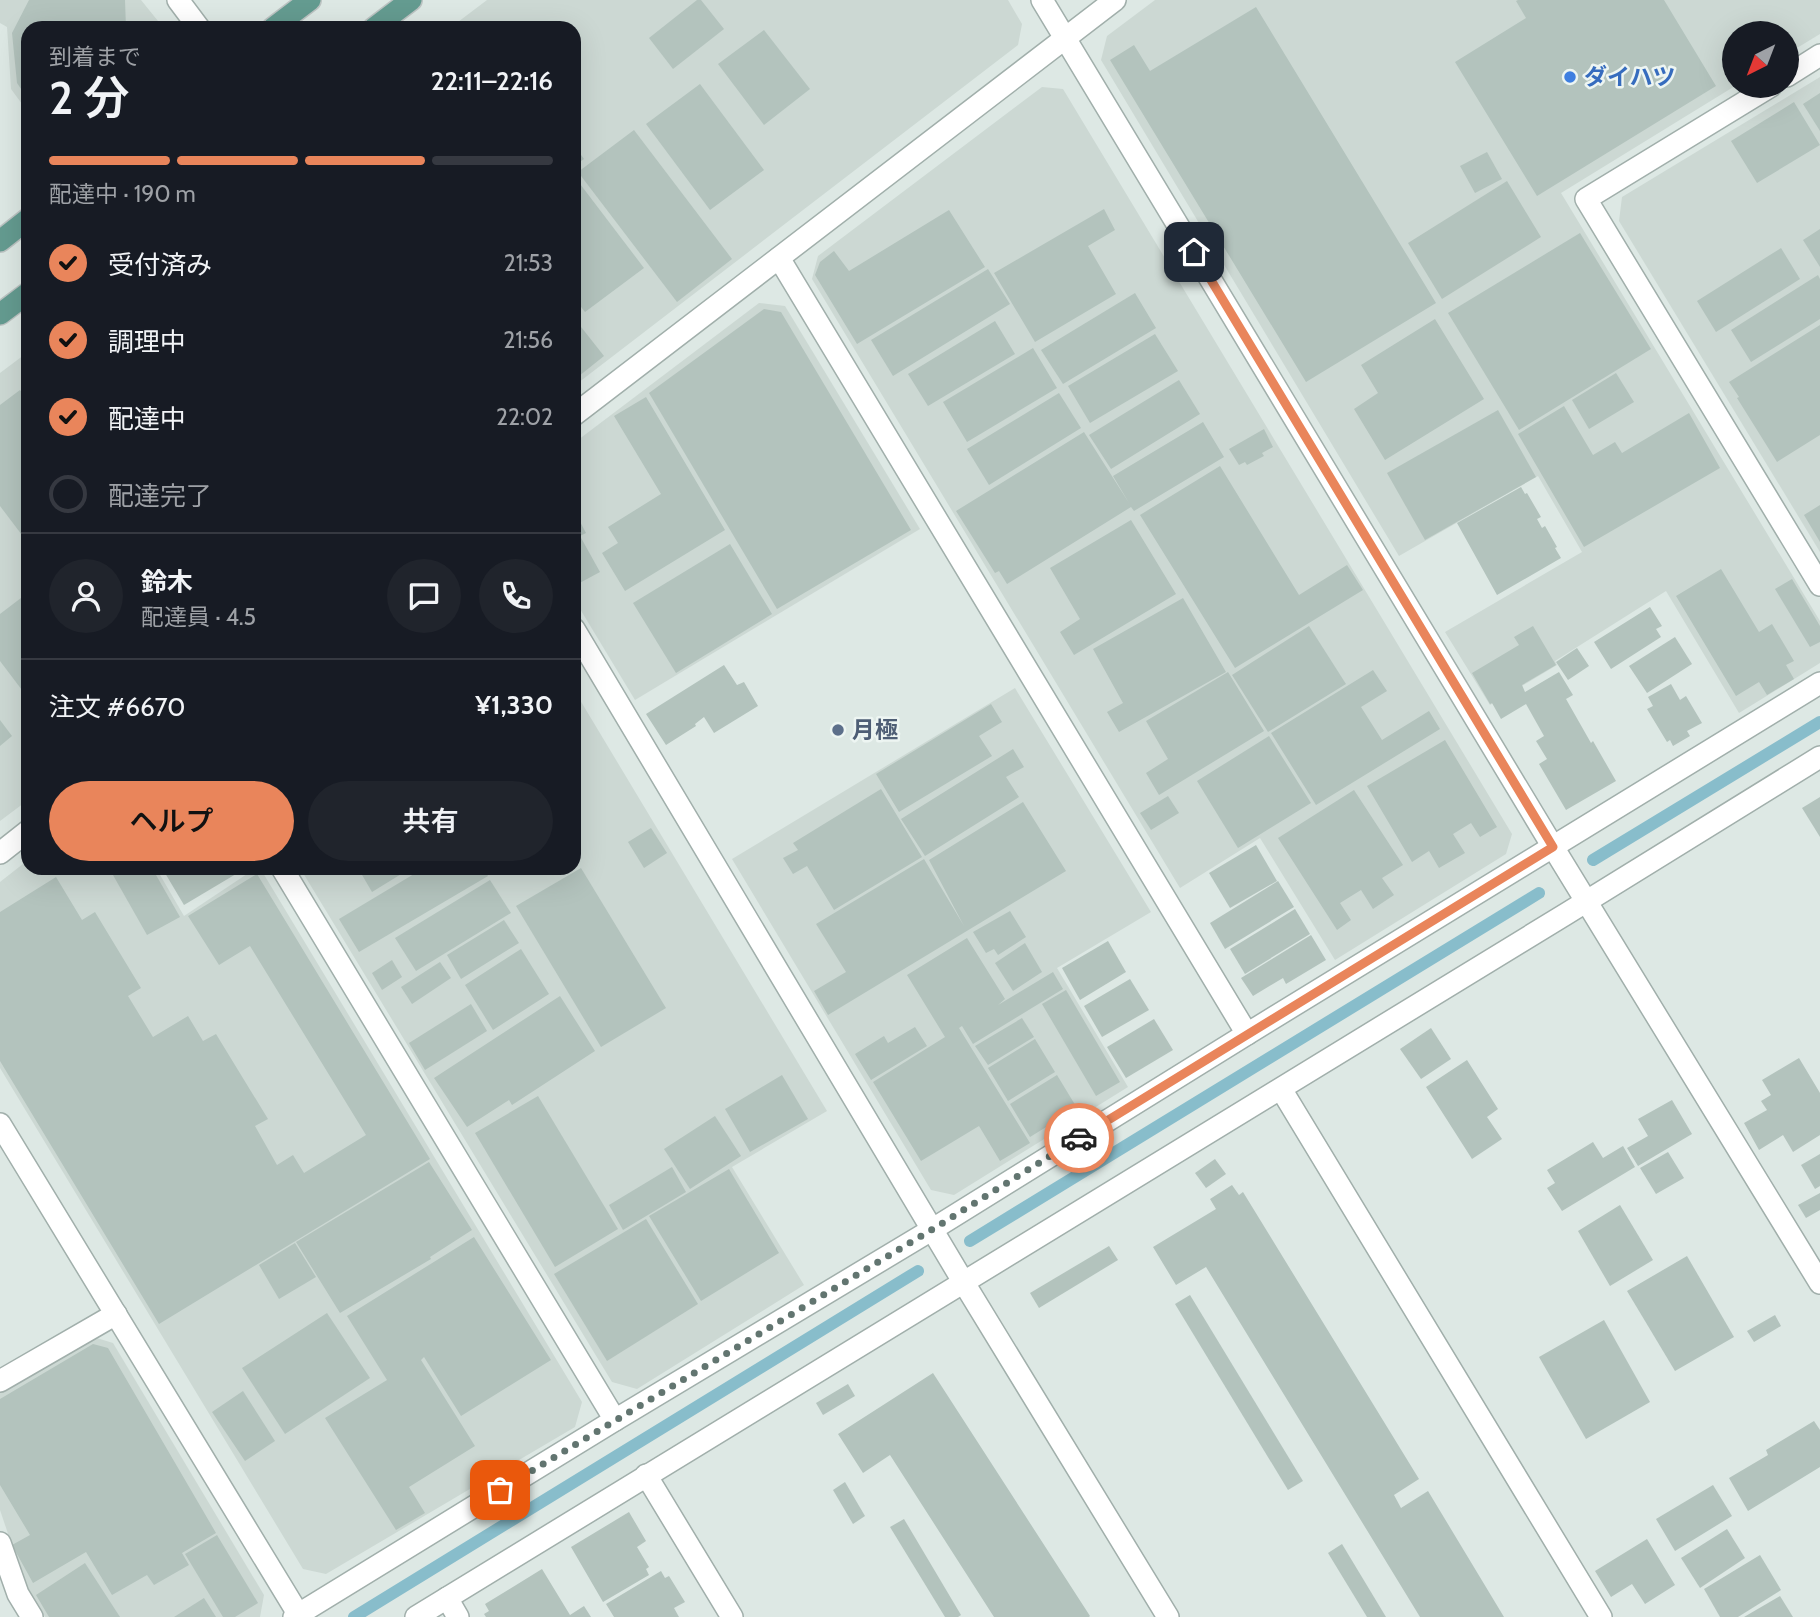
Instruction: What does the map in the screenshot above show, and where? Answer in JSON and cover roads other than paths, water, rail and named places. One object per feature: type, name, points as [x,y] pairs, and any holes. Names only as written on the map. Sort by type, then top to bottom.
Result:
[{"type":"main road","points":[[282,21],[310,0]]},
{"type":"main road","points":[[383,21],[411,0]]},
{"type":"main road","points":[[0,241],[21,224]]},
{"type":"main road","points":[[0,314],[21,298]]},
{"type":"street","points":[[178,0],[194,21]]},
{"type":"street","points":[[1042,0],[1553,847],[1820,1283]]},
{"type":"street","points":[[581,410],[1115,0]]},
{"type":"street","points":[[1799,68],[1820,55]]},
{"type":"street","points":[[1750,98],[1586,199],[1820,585]]},
{"type":"street","points":[[779,258],[1247,1034]]},
{"type":"street","points":[[581,641],[964,1283],[1168,1617]]},
{"type":"street","points":[[0,1124],[298,1616],[1820,683]]},
{"type":"street","points":[[416,1617],[1820,757]]},
{"type":"street","points":[[0,853],[21,836]]},
{"type":"street","points":[[286,875],[615,1420]]},
{"type":"street","points":[[1281,1089],[1601,1617]]},
{"type":"street","points":[[0,1381],[116,1314]]},
{"type":"street","points":[[646,1475],[732,1617]]},
{"type":"street","points":[[0,1543],[18,1594],[32,1617]]},
{"type":"street","points":[[447,1598],[458,1617]]},
{"type":"waterway","points":[[1593,860],[1820,722]]},
{"type":"waterway","points":[[970,1241],[1539,893]]},
{"type":"waterway","points":[[354,1617],[918,1271]]},
{"type":"place","name":"ダイハツ","points":[[1570,77]]},
{"type":"place","name":"月極","points":[[838,730]]}]
